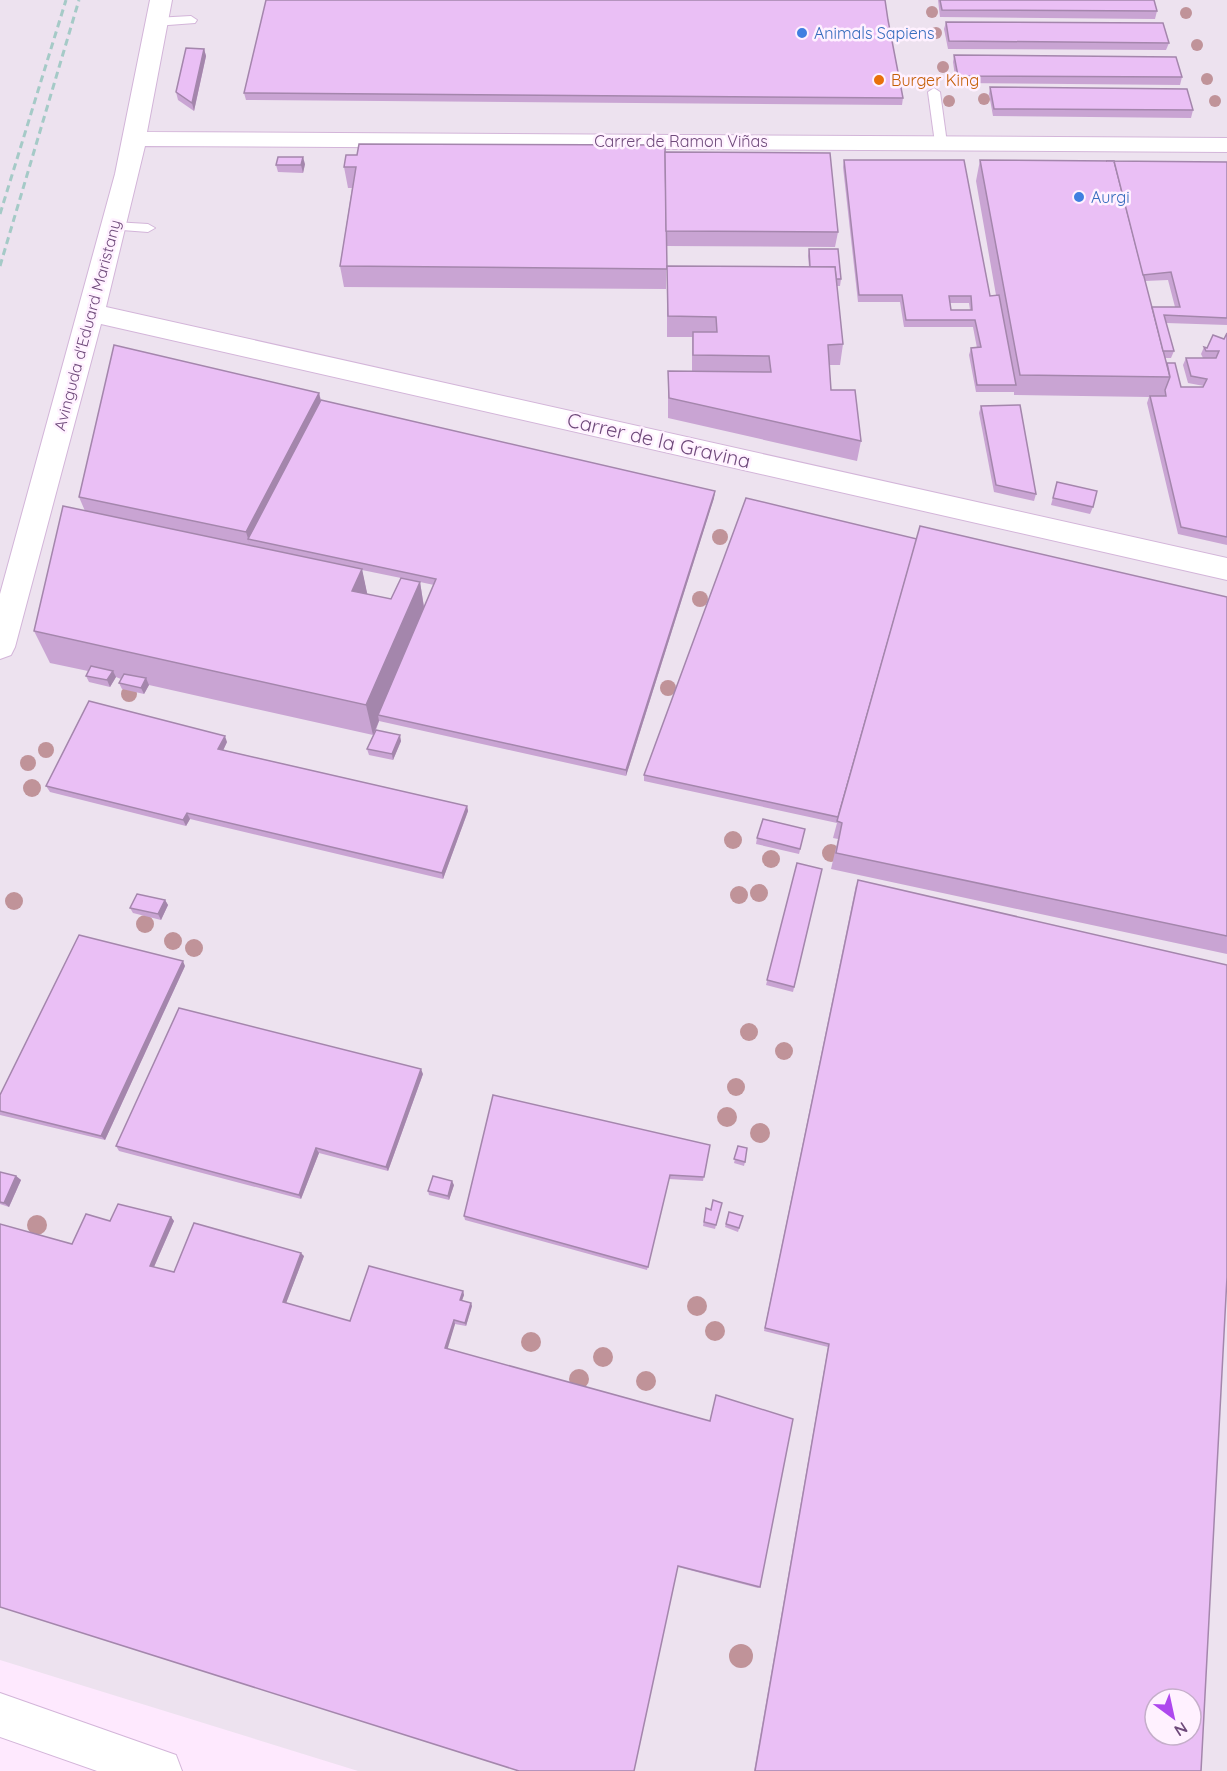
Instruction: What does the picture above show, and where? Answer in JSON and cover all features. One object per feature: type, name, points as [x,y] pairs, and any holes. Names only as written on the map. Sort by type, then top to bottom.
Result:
[{"type":"street","name":"Avinguda d'Eduard Maristany","points":[[0,647],[114,226],[135,140],[155,22],[161,0]]},
{"type":"street","name":"Carrer de Ramon Viñas","points":[[135,140],[1227,145]]},
{"type":"street","name":"Carrer de la Gravina","points":[[91,314],[119,318],[1227,569]]},
{"type":"street","points":[[0,1715],[160,1771]]},
{"type":"lane","points":[[155,22],[191,20]]},
{"type":"lane","points":[[934,92],[936,122],[941,143]]},
{"type":"lane","points":[[114,226],[148,228]]},
{"type":"shaded area","points":[[0,0],[1227,0],[1227,1771],[358,1771],[0,1660]]},
{"type":"building","points":[[266,0],[885,0],[903,98],[244,93]]},
{"type":"building","points":[[940,0],[1154,0],[1157,11],[942,10]]},
{"type":"building","points":[[946,22],[1163,23],[1169,43],[949,41]]},
{"type":"building","points":[[186,48],[204,49],[192,103],[176,92]]},
{"type":"building","points":[[954,55],[1176,57],[1182,77],[958,76]]},
{"type":"building","points":[[990,87],[1187,89],[1193,110],[994,109]]},
{"type":"building","points":[[359,144],[665,145],[667,269],[340,266],[356,167],[344,167],[346,155],[357,155]]},
{"type":"building","points":[[665,152],[830,153],[838,232],[666,231]]},
{"type":"building","points":[[278,157],[303,157],[301,165],[276,165]]},
{"type":"building","points":[[844,160],[964,160],[990,296],[999,295],[1016,385],[977,385],[971,348],[981,347],[975,320],[906,320],[902,295],[859,295]],"holes":[[[949,296],[971,296],[972,310],[951,310]]]},
{"type":"building","points":[[980,160],[1114,161],[1170,377],[1020,375]]},
{"type":"building","points":[[1114,161],[1227,162],[1227,318],[1164,315],[1174,351],[1163,351],[1152,307],[1180,307],[1171,272],[1143,275]]},
{"type":"building","points":[[809,249],[838,249],[841,279],[836,279],[835,267],[810,267]]},
{"type":"building","points":[[667,266],[835,267],[843,344],[828,345],[831,390],[855,390],[861,441],[669,398],[668,371],[771,372],[769,356],[693,355],[693,332],[717,332],[716,317],[668,316]]},
{"type":"building","points":[[1227,333],[1227,537],[1181,527],[1150,396],[1166,396],[1165,390],[1170,377],[1167,363],[1175,363],[1181,387],[1203,387],[1207,379],[1191,376],[1186,358],[1216,358],[1219,351],[1206,351],[1204,347],[1207,348],[1213,335],[1224,339]]},
{"type":"building","points":[[114,345],[319,393],[246,532],[79,497]]},
{"type":"building","points":[[321,400],[715,491],[626,770],[378,715],[436,579],[248,539]]},
{"type":"building","points":[[1020,405],[1036,494],[996,485],[981,406]]},
{"type":"building","points":[[1057,482],[1097,491],[1093,507],[1053,498]]},
{"type":"building","points":[[746,498],[917,539],[838,817],[644,775]]},
{"type":"building","points":[[63,506],[362,569],[352,591],[391,599],[401,578],[420,582],[366,705],[34,631]]},
{"type":"building","points":[[920,526],[1227,597],[1227,936],[836,853],[842,823],[837,821]]},
{"type":"building","points":[[91,666],[113,671],[107,680],[86,676]]},
{"type":"building","points":[[124,674],[146,678],[141,688],[119,683]]},
{"type":"building","points":[[89,701],[225,736],[218,749],[467,806],[442,873],[187,813],[183,820],[46,786]]},
{"type":"building","points":[[376,730],[400,735],[392,754],[367,749]]},
{"type":"building","points":[[763,819],[805,829],[800,849],[757,838]]},
{"type":"building","points":[[797,863],[822,869],[794,987],[767,980]]},
{"type":"building","points":[[858,880],[1227,965],[1227,1277],[1203,1733],[1203,1687],[1143,1687],[1143,1747],[1202,1747],[1201,1771],[755,1771],[829,1344],[765,1328]]},
{"type":"building","points":[[137,894],[165,900],[158,914],[130,908]]},
{"type":"building","points":[[79,935],[183,961],[101,1136],[0,1111],[0,1095]]},
{"type":"building","points":[[179,1008],[421,1069],[386,1167],[316,1148],[299,1195],[116,1146]]},
{"type":"building","points":[[493,1095],[710,1145],[704,1177],[670,1175],[648,1267],[464,1216]]},
{"type":"building","points":[[738,1146],[747,1148],[745,1162],[734,1159]]},
{"type":"building","points":[[0,1172],[16,1176],[4,1203],[0,1202]]},
{"type":"building","points":[[433,1176],[452,1181],[448,1196],[428,1191]]},
{"type":"building","points":[[713,1200],[722,1203],[716,1225],[704,1222],[706,1208],[711,1210]]},
{"type":"building","points":[[118,1204],[171,1217],[150,1266],[174,1272],[194,1223],[301,1253],[283,1302],[350,1321],[369,1266],[463,1291],[460,1300],[471,1303],[465,1323],[454,1320],[445,1348],[710,1421],[716,1395],[793,1419],[760,1587],[678,1566],[634,1771],[519,1771],[0,1607],[0,1224],[72,1244],[86,1214],[110,1221]]},
{"type":"building","points":[[729,1212],[743,1216],[739,1228],[726,1224]]},
{"type":"railway","points":[[0,214],[66,0]]},
{"type":"railway","points":[[0,266],[79,0]]},
{"type":"place","name":"Animals Sapiens","points":[[802,33]]},
{"type":"place","name":"Burger King","points":[[879,80]]},
{"type":"place","name":"Aurgi","points":[[1079,197]]}]
